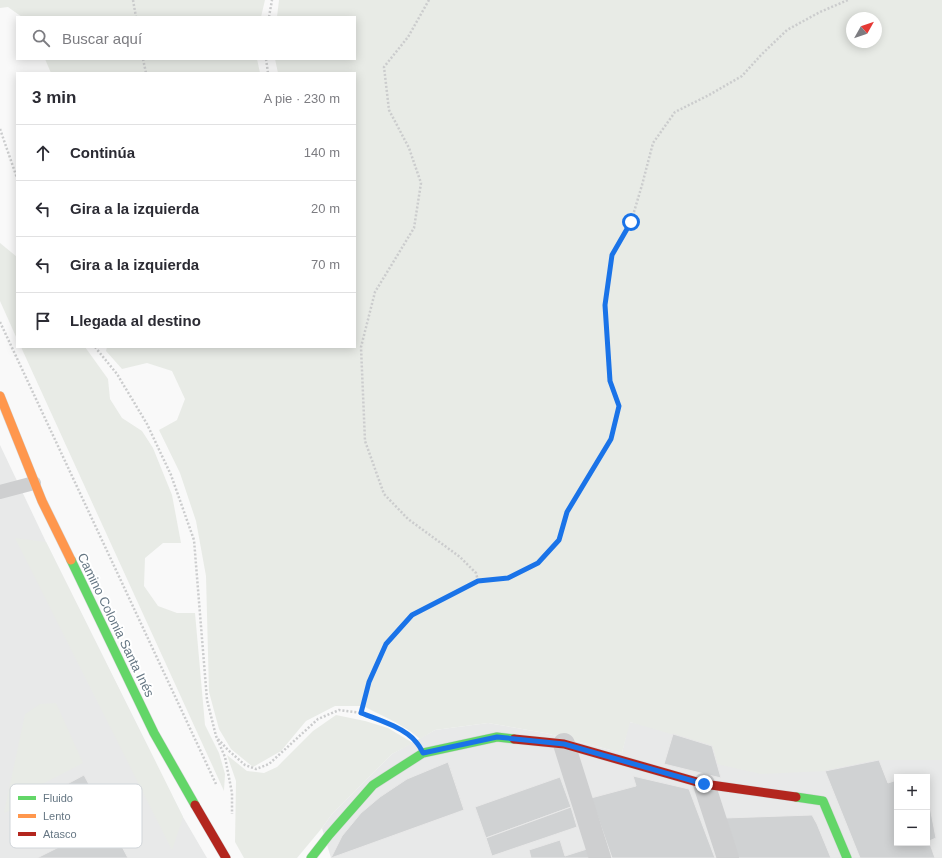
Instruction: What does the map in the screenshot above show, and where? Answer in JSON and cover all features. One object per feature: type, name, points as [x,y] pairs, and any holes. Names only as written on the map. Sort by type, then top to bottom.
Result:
[{"type":"street","name":"Camino Colonia Santa Inés","points":[[0,396],[42,501],[154,733],[226,858]]},
{"type":"street","points":[[311,858],[373,785],[423,753],[497,737],[564,744],[704,784],[823,801],[847,858]]},
{"type":"street","points":[[564,744],[600,858]]},
{"type":"street","points":[[704,784],[728,858]]},
{"type":"lane","points":[[0,492],[34,483]]},
{"type":"path","points":[[133,0],[136,16]]},
{"type":"path","points":[[269,16],[272,0]]},
{"type":"path","points":[[429,0],[408,37],[384,67],[389,110],[409,148],[420,183],[414,228],[375,292],[361,347],[364,442],[384,494],[408,519],[460,557],[476,573],[478,581]]},
{"type":"path","points":[[361,713],[369,682],[386,644],[412,615],[478,581],[508,578],[538,563],[559,540],[567,512],[611,439],[619,406],[610,381],[605,305],[612,255],[631,222],[653,143],[675,112],[742,76],[761,55],[788,30],[820,12],[848,0]]},
{"type":"path","points":[[143,60],[146,72]]},
{"type":"path","points":[[266,60],[268,72]]},
{"type":"path","points":[[0,129],[16,175]]},
{"type":"path","points":[[0,322],[218,789]]},
{"type":"path","points":[[98,349],[117,374],[148,424],[171,475],[194,540],[207,700],[216,736],[225,757],[232,793],[232,818],[228,811]]},
{"type":"path","points":[[216,736],[228,750],[245,765],[256,769],[269,764],[318,719],[340,710],[361,713],[403,731],[416,741],[423,753]]},
{"type":"shaded area","points":[[0,0],[265,0],[261,16],[21,16],[8,7],[0,8]]},
{"type":"shaded area","points":[[279,0],[942,0],[942,760],[879,760],[825,771],[761,774],[717,764],[712,746],[630,722],[622,753],[545,733],[488,723],[435,730],[420,739],[395,722],[363,706],[335,706],[306,721],[281,751],[253,767],[231,749],[219,729],[209,692],[206,576],[196,521],[180,473],[159,430],[177,420],[185,399],[172,371],[147,363],[122,369],[106,351],[107,348],[356,348],[356,72],[278,72],[275,60],[356,60],[356,16],[277,16]]},
{"type":"shaded area","points":[[45,60],[257,60],[260,72],[51,72]]},
{"type":"shaded area","points":[[0,243],[16,256],[16,337],[0,301]]},
{"type":"shaded area","points":[[21,348],[86,348],[108,379],[110,399],[122,418],[142,431],[153,448],[172,495],[181,543],[163,543],[145,558],[144,586],[158,606],[177,613],[195,613],[205,725],[219,753],[225,774],[224,791]]},
{"type":"shaded area","points":[[0,445],[46,542],[183,817],[207,858],[0,858]]},
{"type":"shaded area","points":[[15,538],[46,542],[183,817],[172,850],[142,790],[142,784],[139,784]]},
{"type":"shaded area","points":[[56,703],[83,763],[42,784],[10,784],[25,714],[40,704]]},
{"type":"shaded area","points":[[336,715],[365,721],[388,728],[413,743],[392,754],[332,814],[297,858],[244,858],[235,842],[236,781],[227,755],[247,771],[264,773],[277,767],[313,731]]},
{"type":"shaded area","points":[[629,722],[879,760],[942,760],[942,858],[331,858],[322,828],[332,814],[392,754],[435,730],[488,723],[545,733],[622,753]]},
{"type":"shaded area","points":[[10,785],[10,811],[4,813]]},
{"type":"building","points":[[673,734],[712,746],[721,778],[664,764]]},
{"type":"building","points":[[879,760],[888,783],[894,781],[894,846],[930,846],[930,844],[935,858],[860,858],[825,771]]},
{"type":"building","points":[[448,762],[464,810],[331,858],[342,836],[361,813],[380,797],[407,779]]},
{"type":"building","points":[[84,775],[89,784],[67,784]]},
{"type":"building","points":[[633,776],[689,789],[715,858],[612,858],[591,798],[636,786]]},
{"type":"building","points":[[560,777],[571,807],[486,838],[475,807]]},
{"type":"building","points":[[571,807],[577,827],[492,856],[486,838]]},
{"type":"building","points":[[930,807],[936,838],[930,841]]},
{"type":"building","points":[[812,815],[831,858],[737,858],[724,818]]},
{"type":"building","points":[[560,840],[565,856],[587,849],[590,858],[531,858],[529,850]]},
{"type":"building","points":[[57,848],[123,848],[128,858],[37,858]]},
{"type":"traffic: fast","points":[[71,560],[154,733],[195,805]]},
{"type":"traffic: fast","points":[[311,858],[373,785],[423,753],[497,737],[514,739]]},
{"type":"traffic: fast","points":[[796,797],[823,801],[847,858]]},
{"type":"traffic: slow","points":[[0,396],[42,501],[71,560]]},
{"type":"traffic: jam","points":[[514,739],[564,744],[704,784],[796,797]]},
{"type":"traffic: jam","points":[[195,805],[226,858]]},
{"type":"route","points":[[631,222],[612,255],[605,305],[610,381],[619,406],[611,439],[567,512],[559,540],[538,563],[508,578],[478,581],[412,615],[386,644],[369,682],[361,713],[403,731],[416,741],[423,753],[497,737],[564,744],[704,784]]}]
